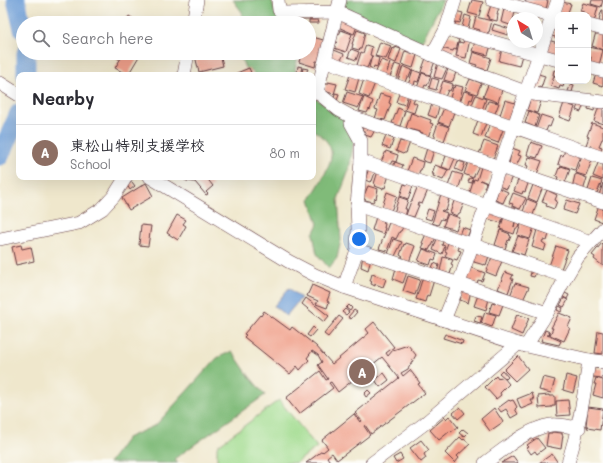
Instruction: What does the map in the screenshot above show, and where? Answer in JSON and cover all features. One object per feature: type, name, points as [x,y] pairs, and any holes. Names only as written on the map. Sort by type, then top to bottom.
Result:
[{"type":"street","points":[[194,16],[197,0]]},
{"type":"street","points":[[278,0],[279,10],[283,13],[338,6],[432,55],[468,71],[532,94],[603,102]]},
{"type":"street","points":[[432,55],[446,29],[455,0]]},
{"type":"street","points":[[444,320],[459,283],[539,54],[555,17],[492,0]]},
{"type":"street","points":[[556,12],[558,0]]},
{"type":"street","points":[[338,6],[326,61],[317,92],[339,110],[352,117],[603,202]]},
{"type":"street","points":[[591,26],[603,29]]},
{"type":"street","points":[[446,29],[555,59]]},
{"type":"street","points":[[185,72],[187,60]]},
{"type":"street","points":[[326,61],[603,158]]},
{"type":"street","points":[[591,68],[603,71]]},
{"type":"street","points":[[1,84],[16,93]]},
{"type":"street","points":[[344,287],[357,250],[358,229],[357,206],[361,162],[361,141],[351,123],[352,117]]},
{"type":"street","points":[[361,162],[591,242]]},
{"type":"street","points":[[0,239],[79,224],[102,209],[114,196],[124,180]]},
{"type":"street","points":[[166,182],[288,261],[315,275],[344,287],[522,345],[603,362]]},
{"type":"street","points":[[357,206],[566,277]]},
{"type":"street","points":[[372,463],[424,424],[522,345],[546,313],[578,257],[603,229]]},
{"type":"street","points":[[357,250],[546,313]]},
{"type":"street","points":[[568,463],[579,428],[589,360]]},
{"type":"street","points":[[485,463],[537,428],[553,425],[579,428]]},
{"type":"green space","points":[[233,0],[272,0],[277,16],[242,16],[242,12]]},
{"type":"green space","points":[[342,0],[443,0],[421,43],[344,7]]},
{"type":"green space","points":[[242,60],[297,60],[295,69],[296,72],[253,72],[245,68]]},
{"type":"green space","points":[[316,99],[349,119],[354,140],[349,170],[338,199],[341,240],[337,258],[329,268],[317,254],[313,234],[318,224],[310,199],[330,162],[330,147],[322,136],[316,132]]},
{"type":"green space","points":[[232,351],[249,376],[265,395],[174,459],[178,463],[109,463],[127,438],[156,425],[217,358]]},
{"type":"green space","points":[[279,400],[317,447],[296,463],[217,463],[217,446]]},
{"type":"water","points":[[289,288],[301,298],[286,316],[274,306]]},
{"type":"building","points":[[472,0],[483,2],[479,16],[468,13]]},
{"type":"building","points":[[526,0],[548,0],[546,10],[525,5]]},
{"type":"building","points":[[592,0],[603,0],[601,7],[591,4]]},
{"type":"building","points":[[562,2],[571,4],[568,12],[559,12]]},
{"type":"building","points":[[583,3],[598,7],[594,22],[591,21],[591,12],[580,11]]},
{"type":"building","points":[[491,5],[499,7],[497,21],[488,19],[489,17],[487,17]]},
{"type":"building","points":[[504,9],[515,12],[507,12],[507,24],[501,22]]},
{"type":"building","points":[[603,10],[603,25],[599,23]]},
{"type":"building","points":[[455,11],[463,13],[460,23],[456,22],[455,24],[451,23]]},
{"type":"building","points":[[465,15],[471,17],[468,29],[462,27]]},
{"type":"building","points":[[476,17],[492,21],[487,34],[479,32],[480,30],[473,28]]},
{"type":"building","points":[[341,18],[357,26],[354,34],[338,27]]},
{"type":"building","points":[[494,24],[507,28],[507,35],[492,30]]},
{"type":"building","points":[[555,28],[555,37],[552,36]]},
{"type":"building","points":[[341,30],[352,34],[346,52],[334,48],[337,41],[335,40],[337,34],[339,35]]},
{"type":"building","points":[[357,30],[365,33],[361,49],[359,50],[352,48]]},
{"type":"building","points":[[596,32],[603,34],[603,50],[592,46]]},
{"type":"building","points":[[446,35],[459,39],[456,50],[454,49],[453,51],[441,48]]},
{"type":"building","points":[[316,38],[327,41],[321,62],[316,61],[315,67],[299,62],[300,60],[316,60]]},
{"type":"building","points":[[465,38],[470,39],[466,58],[456,56],[459,42],[463,43]]},
{"type":"building","points":[[548,40],[555,42],[555,56],[544,53]]},
{"type":"building","points":[[380,42],[391,46],[386,59],[375,56]]},
{"type":"building","points":[[475,42],[491,45],[488,55],[472,51]]},
{"type":"building","points":[[366,45],[372,47],[370,55],[372,56],[367,68],[357,65],[361,52],[363,53]]},
{"type":"building","points":[[395,47],[401,49],[396,63],[388,60],[392,48],[395,49]]},
{"type":"building","points":[[591,47],[603,50],[599,65],[591,63]]},
{"type":"building","points":[[351,49],[359,52],[356,60],[348,57]]},
{"type":"building","points":[[502,49],[522,55],[519,66],[499,61]]},
{"type":"building","points":[[334,50],[344,54],[340,62],[331,57]]},
{"type":"building","points":[[405,51],[417,55],[413,68],[401,64]]},
{"type":"building","points":[[473,52],[491,58],[487,70],[476,67],[477,65],[470,63]]},
{"type":"building","points":[[372,56],[379,58],[377,67],[374,66],[373,69],[369,67]]},
{"type":"building","points":[[426,58],[435,61],[430,75],[421,72]]},
{"type":"building","points":[[120,60],[137,60],[130,72],[122,72],[115,68]]},
{"type":"building","points":[[196,60],[222,60],[223,66],[199,72]]},
{"type":"building","points":[[381,60],[390,63],[385,78],[375,74]]},
{"type":"building","points":[[438,63],[447,68],[442,79],[434,77]]},
{"type":"building","points":[[395,64],[401,66],[396,80],[390,77]]},
{"type":"building","points":[[298,66],[302,67],[302,72],[297,72]]},
{"type":"building","points":[[403,66],[412,70],[405,82],[398,80]]},
{"type":"building","points":[[249,68],[251,72],[239,72]]},
{"type":"building","points":[[303,68],[308,69],[306,72],[302,72]]},
{"type":"building","points":[[448,69],[456,72],[453,81],[451,82],[444,80]]},
{"type":"building","points":[[413,70],[421,73],[418,82],[415,81],[414,87],[408,85]]},
{"type":"building","points":[[422,73],[431,76],[427,86],[425,85],[423,90],[417,88]]},
{"type":"building","points":[[535,73],[545,76],[541,88],[539,87],[538,89],[532,87]]},
{"type":"building","points":[[596,74],[603,75],[603,86],[593,83]]},
{"type":"building","points":[[350,75],[359,78],[355,92],[345,89]]},
{"type":"building","points":[[554,76],[555,84],[564,84],[563,87],[560,86],[559,89],[551,86]]},
{"type":"building","points":[[432,78],[439,80],[436,90],[429,88]]},
{"type":"building","points":[[364,79],[375,83],[369,98],[359,94]]},
{"type":"building","points":[[470,79],[481,83],[477,94],[465,90]]},
{"type":"building","points":[[443,81],[453,84],[445,97],[438,95]]},
{"type":"building","points":[[328,82],[337,84],[334,94],[324,91]]},
{"type":"building","points":[[571,84],[574,85],[572,92],[568,91]]},
{"type":"building","points":[[455,85],[463,87],[459,101],[450,98]]},
{"type":"building","points":[[488,85],[502,90],[498,102],[483,97]]},
{"type":"building","points":[[400,91],[408,94],[405,105],[396,102]]},
{"type":"building","points":[[464,91],[474,94],[472,100],[470,99],[468,106],[460,103]]},
{"type":"building","points":[[347,92],[363,97],[358,108],[343,103]]},
{"type":"building","points":[[335,93],[339,94],[337,101],[334,99]]},
{"type":"building","points":[[380,94],[391,97],[389,103],[391,104],[385,120],[375,118],[378,110],[375,109]]},
{"type":"building","points":[[410,95],[415,97],[413,102],[417,104],[414,113],[405,110]]},
{"type":"building","points":[[476,95],[486,99],[482,110],[471,107]]},
{"type":"building","points":[[364,97],[373,101],[370,110],[369,109],[367,113],[359,111]]},
{"type":"building","points":[[533,99],[541,101],[537,113],[527,110],[530,100],[533,101]]},
{"type":"building","points":[[505,100],[515,103],[510,119],[499,118]]},
{"type":"building","points":[[488,101],[499,103],[494,116],[484,112]]},
{"type":"building","points":[[579,102],[584,104],[581,112],[576,110]]},
{"type":"building","points":[[564,103],[575,107],[570,121],[559,117]]},
{"type":"building","points":[[432,104],[439,107],[436,118],[428,115]]},
{"type":"building","points":[[589,104],[595,106],[594,111],[588,109]]},
{"type":"building","points":[[599,106],[603,107],[603,124],[594,121]]},
{"type":"building","points":[[398,108],[405,111],[400,126],[392,123]]},
{"type":"building","points":[[444,108],[454,112],[449,126],[438,122]]},
{"type":"building","points":[[529,111],[539,115],[535,127],[525,123]]},
{"type":"building","points":[[411,113],[431,120],[430,123],[433,124],[428,137],[422,135],[423,133],[406,128]]},
{"type":"building","points":[[541,115],[553,119],[550,127],[548,126],[546,131],[536,129]]},
{"type":"building","points":[[478,120],[486,123],[481,137],[473,134]]},
{"type":"building","points":[[438,123],[449,127],[444,141],[435,138],[434,135]]},
{"type":"building","points":[[490,123],[504,127],[498,143],[485,138]]},
{"type":"building","points":[[592,123],[603,127],[603,139],[599,146],[602,147],[600,155],[589,151],[591,146],[586,145],[589,137],[587,136]]},
{"type":"building","points":[[362,125],[375,130],[371,137],[365,135],[366,132],[362,130]]},
{"type":"building","points":[[386,136],[394,139],[390,149],[382,146]]},
{"type":"building","points":[[404,140],[410,142],[406,153],[403,154],[396,151],[400,141],[404,142]]},
{"type":"building","points":[[484,141],[498,146],[493,159],[479,154]]},
{"type":"building","points":[[531,142],[542,146],[537,158],[527,155]]},
{"type":"building","points":[[428,145],[435,147],[430,163],[423,161]]},
{"type":"building","points":[[512,148],[520,151],[518,155],[521,156],[516,166],[509,164]]},
{"type":"building","points":[[565,150],[580,155],[575,170],[558,164],[561,155],[563,156]]},
{"type":"building","points":[[386,151],[398,155],[396,162],[392,161],[390,165],[381,162]]},
{"type":"building","points":[[447,153],[456,156],[450,170],[442,167]]},
{"type":"building","points":[[582,155],[592,160],[586,176],[576,173]]},
{"type":"building","points":[[529,157],[542,161],[537,174],[526,171],[528,166],[526,165]]},
{"type":"building","points":[[412,158],[423,162],[418,175],[407,171]]},
{"type":"building","points":[[469,159],[480,163],[473,178],[464,174]]},
{"type":"building","points":[[458,161],[465,163],[462,172],[455,169]]},
{"type":"building","points":[[395,162],[403,165],[400,172],[393,167]]},
{"type":"building","points":[[598,163],[603,165],[603,180],[593,176]]},
{"type":"building","points":[[435,165],[448,170],[443,180],[433,176],[434,174],[432,174]]},
{"type":"building","points":[[561,166],[570,169],[565,183],[557,180],[558,177],[556,176]]},
{"type":"building","points":[[481,167],[493,169],[488,183],[480,180],[486,183],[484,188],[486,188],[482,198],[469,195],[474,179],[477,180]]},
{"type":"building","points":[[369,168],[376,170],[372,181],[370,182],[365,180]]},
{"type":"building","points":[[378,171],[389,175],[385,188],[383,187],[383,189],[375,186],[376,185],[374,184]]},
{"type":"building","points":[[453,172],[463,175],[458,190],[448,186]]},
{"type":"building","points":[[504,173],[512,176],[507,189],[498,186]]},
{"type":"building","points":[[577,174],[587,178],[583,191],[572,188],[575,175]]},
{"type":"building","points":[[519,177],[529,181],[525,192],[523,191],[522,194],[514,191]]},
{"type":"building","points":[[470,178],[473,179],[472,183],[468,182]]},
{"type":"building","points":[[592,178],[602,181],[597,193],[588,190]]},
{"type":"building","points":[[185,180],[208,180],[213,186],[206,192],[208,194],[206,195],[195,182]]},
{"type":"building","points":[[132,182],[135,186],[130,190],[127,185]]},
{"type":"building","points":[[146,183],[153,196],[129,210],[122,198]]},
{"type":"building","points":[[603,183],[603,196],[599,195]]},
{"type":"building","points":[[404,184],[413,186],[408,199],[400,196]]},
{"type":"building","points":[[533,185],[542,189],[537,202],[528,198]]},
{"type":"building","points":[[368,186],[378,189],[376,199],[375,198],[373,202],[363,198]]},
{"type":"building","points":[[419,187],[428,190],[422,204],[418,203],[417,205],[419,205],[414,217],[406,215],[417,188]]},
{"type":"building","points":[[499,188],[508,192],[503,203],[495,200]]},
{"type":"building","points":[[547,190],[557,195],[555,200],[557,201],[554,209],[546,206],[547,204],[542,202]]},
{"type":"building","points":[[387,192],[397,196],[391,211],[382,207]]},
{"type":"building","points":[[513,193],[526,198],[520,209],[509,203]]},
{"type":"building","points":[[441,194],[449,197],[449,201],[446,211],[441,211],[447,213],[445,220],[441,219],[438,225],[432,223]]},
{"type":"building","points":[[399,197],[408,200],[405,209],[407,209],[405,217],[394,213]]},
{"type":"building","points":[[455,198],[464,203],[460,213],[457,216],[450,213]]},
{"type":"building","points":[[527,199],[537,203],[532,218],[522,215]]},
{"type":"building","points":[[567,200],[579,204],[575,214],[563,210]]},
{"type":"building","points":[[599,205],[603,206],[602,222],[594,219]]},
{"type":"building","points":[[428,209],[434,211],[431,220],[425,218]]},
{"type":"building","points":[[491,210],[504,215],[501,223],[488,219]]},
{"type":"building","points":[[448,214],[460,218],[456,230],[443,226]]},
{"type":"building","points":[[177,215],[186,220],[183,224],[186,226],[178,240],[167,233]]},
{"type":"building","points":[[376,217],[384,220],[383,223],[385,224],[385,228],[383,234],[372,230]]},
{"type":"building","points":[[504,217],[515,221],[514,227],[516,219],[521,221],[514,234],[500,229]]},
{"type":"building","points":[[390,220],[404,225],[396,239],[392,237],[387,251],[379,249]]},
{"type":"building","points":[[522,222],[534,227],[530,239],[517,235]]},
{"type":"building","points":[[141,225],[151,226],[148,246],[139,245]]},
{"type":"building","points":[[462,227],[470,230],[467,238],[459,235]]},
{"type":"building","points":[[500,230],[510,234],[509,235],[511,236],[505,249],[495,245]]},
{"type":"building","points":[[537,230],[549,234],[547,241],[543,240],[542,242],[546,245],[544,251],[532,247]]},
{"type":"building","points":[[426,234],[436,237],[429,250],[422,248],[424,244],[422,243]]},
{"type":"building","points":[[438,236],[444,238],[442,245],[445,246],[442,254],[433,250]]},
{"type":"building","points":[[518,236],[529,240],[524,255],[512,251]]},
{"type":"building","points":[[393,239],[402,242],[395,256],[388,254]]},
{"type":"building","points":[[449,240],[460,245],[458,250],[461,251],[457,260],[445,256],[447,252],[445,251]]},
{"type":"building","points":[[406,243],[415,246],[409,262],[402,260],[403,257],[400,255],[404,244],[405,245]]},
{"type":"building","points":[[602,243],[603,266],[594,259],[595,257],[592,255]]},
{"type":"building","points":[[21,245],[22,249],[31,247],[34,261],[16,265],[12,247]]},
{"type":"building","points":[[556,246],[568,250],[561,269],[549,266]]},
{"type":"building","points":[[423,249],[437,254],[435,260],[432,259],[430,265],[418,261]]},
{"type":"building","points":[[475,249],[489,256],[486,265],[474,262],[472,260]]},
{"type":"building","points":[[363,255],[371,259],[368,270],[361,267]]},
{"type":"building","points":[[443,257],[453,260],[450,274],[440,271]]},
{"type":"building","points":[[492,257],[502,261],[496,276],[486,272]]},
{"type":"building","points":[[434,263],[439,265],[437,272],[431,270]]},
{"type":"building","points":[[469,267],[485,273],[482,281],[478,280],[477,284],[465,280]]},
{"type":"building","points":[[396,268],[407,272],[403,283],[393,279]]},
{"type":"building","points":[[532,269],[537,270],[534,277],[530,276]]},
{"type":"building","points":[[505,272],[513,275],[508,293],[498,289]]},
{"type":"building","points":[[372,274],[386,279],[383,287],[371,284],[372,281],[370,281]]},
{"type":"building","points":[[408,276],[420,280],[415,295],[403,291]]},
{"type":"building","points":[[423,277],[434,280],[429,296],[427,295],[425,302],[416,299]]},
{"type":"building","points":[[515,283],[529,287],[523,300],[510,296]]},
{"type":"building","points":[[312,285],[330,293],[327,301],[329,302],[327,308],[316,304],[318,301],[307,296]]},
{"type":"building","points":[[464,289],[471,291],[468,303],[460,300],[461,297],[459,297]]},
{"type":"building","points":[[565,293],[569,295],[567,299],[563,297]]},
{"type":"building","points":[[478,295],[489,299],[486,310],[474,306]]},
{"type":"building","points":[[306,298],[329,316],[324,322],[302,304]]},
{"type":"building","points":[[564,298],[568,300],[564,307],[560,305]]},
{"type":"building","points":[[496,300],[504,302],[499,315],[489,312],[492,303],[495,304]]},
{"type":"building","points":[[349,305],[352,308],[350,311],[346,308]]},
{"type":"building","points":[[559,306],[563,308],[561,312],[557,310]]},
{"type":"building","points":[[345,309],[349,312],[346,315],[342,312]]},
{"type":"building","points":[[354,310],[357,312],[351,319],[348,317]]},
{"type":"building","points":[[264,311],[290,330],[292,327],[316,346],[332,364],[369,333],[366,329],[374,322],[394,347],[386,353],[388,356],[393,350],[408,345],[416,355],[408,369],[401,373],[403,376],[410,370],[420,383],[418,384],[425,393],[371,434],[365,425],[364,426],[370,435],[337,460],[332,453],[327,457],[331,463],[306,463],[328,448],[322,440],[354,414],[360,422],[362,421],[355,413],[399,378],[382,357],[338,392],[331,382],[329,383],[333,388],[299,414],[286,398],[320,371],[326,380],[328,379],[318,365],[322,362],[318,355],[312,351],[307,358],[309,360],[300,370],[297,366],[290,374],[244,337],[246,335],[244,334]]},
{"type":"building","points":[[485,312],[496,315],[492,327],[481,323]]},
{"type":"building","points":[[559,313],[572,318],[568,327],[570,328],[564,341],[550,335],[553,328],[551,328]]},
{"type":"building","points":[[517,314],[529,318],[522,335],[511,330]]},
{"type":"building","points":[[339,316],[343,319],[328,337],[324,334]]},
{"type":"building","points":[[476,316],[482,317],[480,323],[474,321]]},
{"type":"building","points":[[313,327],[316,330],[310,337],[307,335]]},
{"type":"building","points":[[545,330],[550,332],[549,335],[547,335],[561,341],[559,345],[541,341]]},
{"type":"building","points":[[598,331],[603,332],[603,354],[595,353]]},
{"type":"building","points":[[445,334],[463,341],[462,344],[443,338]]},
{"type":"building","points":[[518,356],[528,369],[515,381],[504,370]]},
{"type":"building","points":[[594,368],[603,369],[603,378],[593,377]]},
{"type":"building","points":[[502,370],[508,377],[506,379],[499,373]]},
{"type":"building","points":[[384,373],[389,380],[380,387],[375,380]]},
{"type":"building","points":[[566,375],[577,378],[573,393],[563,390]]},
{"type":"building","points":[[496,376],[498,379],[500,377],[503,379],[504,378],[509,384],[496,399],[485,387]]},
{"type":"building","points":[[543,377],[555,380],[551,393],[539,390]]},
{"type":"building","points":[[596,378],[603,380],[603,398],[593,395]]},
{"type":"building","points":[[368,390],[371,393],[366,397],[364,394]]},
{"type":"building","points":[[532,393],[534,400],[531,400],[533,404],[521,409],[517,399]]},
{"type":"building","points":[[538,396],[555,396],[555,406],[539,408]]},
{"type":"building","points":[[509,400],[513,400],[517,407],[515,409],[518,414],[511,418],[506,409],[501,412],[498,408]]},
{"type":"building","points":[[568,400],[570,415],[557,416],[556,401]]},
{"type":"building","points":[[460,407],[465,413],[458,419],[453,413]]},
{"type":"building","points":[[588,407],[603,409],[600,430],[587,428]]},
{"type":"building","points":[[494,408],[503,422],[490,431],[481,419]]},
{"type":"building","points":[[449,416],[458,427],[451,432],[450,431],[439,440],[430,430],[445,417],[446,419]]},
{"type":"building","points":[[463,429],[468,433],[464,437],[459,433]]},
{"type":"building","points":[[548,433],[562,433],[561,449],[546,446]]},
{"type":"building","points":[[460,437],[470,444],[457,456],[459,458],[455,463],[445,453]]},
{"type":"building","points":[[537,438],[545,448],[537,454],[535,451],[531,454],[527,448],[529,447],[527,445]]},
{"type":"building","points":[[421,440],[429,450],[424,454],[426,458],[421,462],[410,448]]},
{"type":"building","points":[[400,454],[403,459],[396,463],[393,458]]},
{"type":"building","points":[[552,454],[558,463],[539,463]]},
{"type":"building","points":[[513,456],[518,463],[501,463]]},
{"type":"waterway","points":[[16,0],[20,16]]},
{"type":"waterway","points":[[26,60],[26,72]]},
{"type":"waterway","points":[[0,156],[16,120]]},
{"type":"place","name":"東松山特別支援学校","points":[[362,372]]}]
